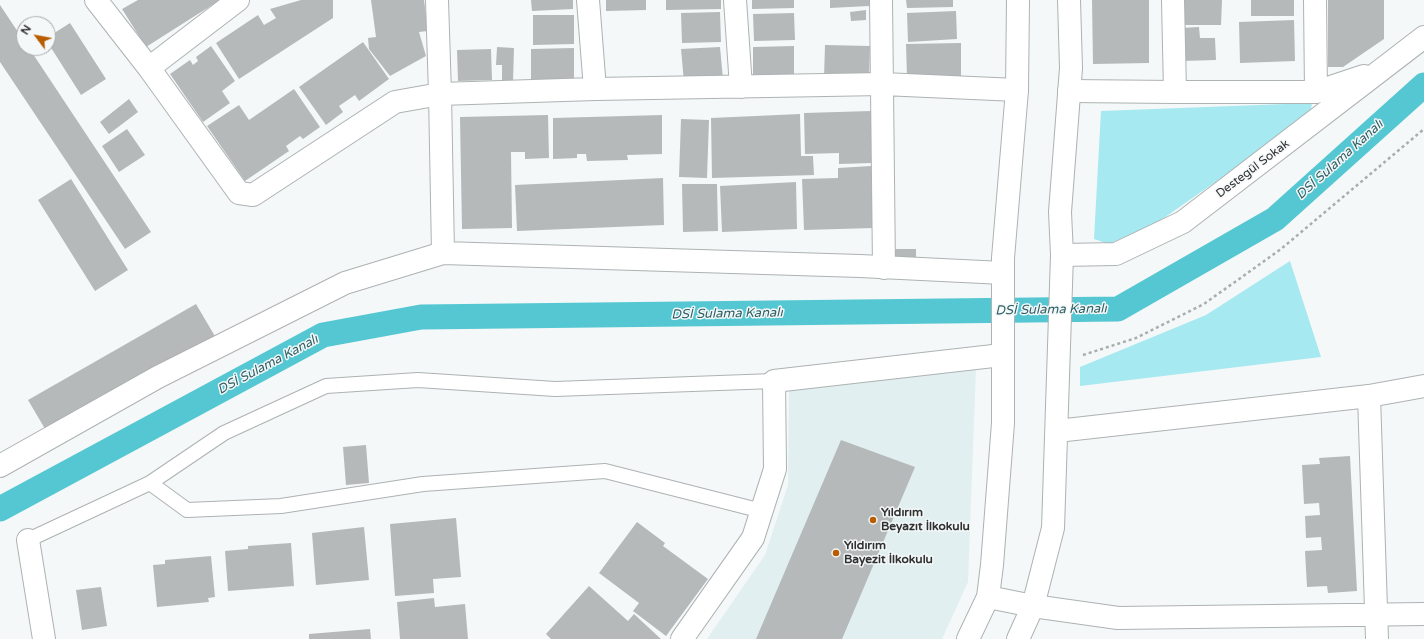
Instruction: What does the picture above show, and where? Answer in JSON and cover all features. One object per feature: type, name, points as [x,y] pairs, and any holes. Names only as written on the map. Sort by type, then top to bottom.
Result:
[{"type":"street","points":[[96,0],[149,68],[239,193],[253,195],[395,102],[440,94],[595,89],[882,84],[1017,90]]},
{"type":"street","points":[[149,68],[238,0]]},
{"type":"street","points":[[437,0],[443,253]]},
{"type":"street","points":[[588,0],[595,89]]},
{"type":"street","points":[[735,0],[741,87]]},
{"type":"street","points":[[881,0],[884,268]]},
{"type":"street","points":[[968,639],[988,597],[992,565],[1003,423],[1002,278],[1017,90],[1018,0]]},
{"type":"street","points":[[1018,639],[1033,606],[1053,528],[1062,281],[1060,212],[1071,68],[1069,0]]},
{"type":"street","points":[[1173,0],[1176,92]]},
{"type":"street","points":[[1315,0],[1316,92]]},
{"type":"street","name":"Destegül Sokak","points":[[1062,255],[1116,254],[1183,222],[1424,37]]},
{"type":"street","points":[[1069,91],[1316,92],[1383,69]]},
{"type":"street","points":[[0,466],[158,377],[345,283],[443,253],[884,268],[1002,278]]},
{"type":"street","points":[[682,639],[753,538],[775,469],[774,381],[1002,355]]},
{"type":"street","points":[[1057,431],[1369,396],[1424,386]]},
{"type":"street","points":[[1369,396],[1377,639]]},
{"type":"street","points":[[28,540],[44,639]]},
{"type":"street","points":[[988,597],[1033,606],[1118,618],[1376,616],[1424,614]]},
{"type":"lane","points":[[28,540],[150,483],[224,434],[326,386],[418,380],[555,389],[774,381]]},
{"type":"lane","points":[[150,483],[187,510],[281,506],[423,484],[605,471],[762,511]]},
{"type":"path","points":[[1060,352],[1136,338],[1204,304],[1281,249],[1424,129]]},
{"type":"shaded area","points":[[1312,103],[1310,116],[1158,222],[1109,244],[1094,239],[1101,111]]},
{"type":"shaded area","points":[[1290,261],[1321,357],[1080,386],[1080,367],[1206,315]]},
{"type":"shaded area","name":"Yıldırım Beyazıt İlkokulu","points":[[976,368],[968,582],[942,639],[707,639],[765,555],[788,485],[789,387]]},
{"type":"building","points":[[138,0],[220,0],[146,47],[122,9]]},
{"type":"building","points":[[301,0],[333,0],[333,18],[239,79],[216,43],[258,15],[264,25],[276,18],[270,9]]},
{"type":"building","points":[[371,0],[424,0],[428,31],[419,32],[426,56],[390,76],[369,49],[368,38],[376,37]]},
{"type":"building","points":[[531,0],[573,0],[573,9],[532,11]]},
{"type":"building","points":[[606,0],[646,0],[646,10],[606,11]]},
{"type":"building","points":[[666,0],[721,0],[721,9],[666,10]]},
{"type":"building","points":[[752,0],[794,0],[794,8],[752,9]]},
{"type":"building","points":[[830,0],[869,0],[869,6],[830,8]]},
{"type":"building","points":[[906,0],[953,0],[953,7],[907,8]]},
{"type":"building","points":[[1092,0],[1149,0],[1149,63],[1093,64]]},
{"type":"building","points":[[1181,0],[1222,0],[1221,25],[1180,25]]},
{"type":"building","points":[[1251,0],[1294,0],[1294,16],[1251,16]]},
{"type":"building","points":[[1328,0],[1384,0],[1384,39],[1343,67],[1328,67]]},
{"type":"building","points":[[0,5],[16,29],[16,56],[34,56],[151,232],[125,249],[0,62]]},
{"type":"building","points":[[866,10],[866,20],[851,21],[850,12]]},
{"type":"building","points":[[956,11],[957,39],[908,42],[907,13]]},
{"type":"building","points":[[720,12],[721,42],[682,43],[681,13]]},
{"type":"building","points":[[794,13],[795,40],[754,41],[753,14]]},
{"type":"building","points":[[533,15],[574,15],[574,44],[533,45]]},
{"type":"building","points":[[1294,20],[1295,61],[1240,63],[1239,22]]},
{"type":"building","points":[[70,23],[106,79],[81,95],[56,56],[56,32]]},
{"type":"building","points":[[1199,27],[1200,38],[1215,38],[1216,60],[1182,61],[1181,28]]},
{"type":"building","points":[[363,42],[389,79],[359,101],[355,95],[339,106],[343,112],[326,125],[299,87]]},
{"type":"building","points":[[961,43],[961,76],[907,77],[906,44]]},
{"type":"building","points":[[825,45],[870,46],[869,79],[824,78]]},
{"type":"building","points":[[211,46],[235,81],[222,91],[230,103],[203,122],[170,74],[190,60],[193,65],[198,61],[196,57]]},
{"type":"building","points":[[794,46],[794,79],[753,80],[753,47]]},
{"type":"building","points":[[497,47],[514,48],[513,82],[502,81],[502,65],[496,65]]},
{"type":"building","points":[[720,47],[723,79],[684,82],[681,49]]},
{"type":"building","points":[[574,48],[574,82],[531,82],[531,49]]},
{"type":"building","points":[[491,49],[492,80],[458,81],[457,50]]},
{"type":"building","points":[[294,89],[320,127],[303,139],[300,136],[286,146],[289,151],[245,181],[207,126],[239,105],[249,120]]},
{"type":"building","points":[[129,99],[138,112],[109,134],[100,122]]},
{"type":"building","points":[[871,111],[872,163],[839,164],[839,153],[805,154],[804,113]]},
{"type":"building","points":[[800,114],[801,156],[813,156],[814,175],[712,178],[711,118]]},
{"type":"building","points":[[548,115],[549,158],[525,159],[525,152],[511,152],[512,228],[462,229],[460,117]]},
{"type":"building","points":[[662,115],[662,154],[627,155],[628,160],[587,161],[586,154],[577,154],[577,158],[553,159],[553,118]]},
{"type":"building","points":[[681,119],[709,120],[707,178],[679,177]]},
{"type":"building","points":[[127,129],[145,155],[119,172],[102,146]]},
{"type":"building","points":[[871,166],[873,228],[804,230],[802,179],[838,178],[838,168]]},
{"type":"building","points":[[663,178],[664,225],[517,231],[515,185]]},
{"type":"building","points":[[71,179],[128,270],[95,291],[38,200]]},
{"type":"building","points":[[796,182],[797,229],[722,232],[720,186]]},
{"type":"building","points":[[682,184],[717,184],[718,231],[683,232]]},
{"type":"building","points":[[894,249],[916,249],[916,267],[894,267]]},
{"type":"building","points":[[196,304],[216,338],[48,434],[28,400]]},
{"type":"building","name":"Yıldırım Bayezit İlkokulu","points":[[841,440],[915,467],[842,639],[756,639]]},
{"type":"building","points":[[366,445],[369,483],[346,485],[343,447]]},
{"type":"building","points":[[1350,456],[1357,591],[1328,593],[1327,586],[1307,587],[1305,551],[1322,550],[1321,537],[1306,538],[1305,516],[1320,515],[1319,503],[1304,504],[1302,465],[1320,464],[1319,458]]},
{"type":"building","points":[[456,518],[461,577],[433,579],[434,593],[395,596],[390,524]]},
{"type":"building","points":[[637,522],[665,543],[663,546],[708,579],[666,636],[633,611],[639,603],[599,573]]},
{"type":"building","points":[[364,527],[369,580],[316,585],[312,533]]},
{"type":"building","points":[[291,543],[294,586],[228,591],[225,551],[248,549],[248,546]]},
{"type":"building","points":[[211,556],[215,597],[208,598],[209,602],[157,607],[153,565],[165,564],[165,560]]},
{"type":"building","points":[[589,586],[628,621],[634,614],[661,639],[551,639],[546,634]]},
{"type":"building","points":[[101,587],[107,626],[82,630],[76,590]]},
{"type":"building","points":[[434,598],[435,607],[465,604],[468,639],[400,639],[397,602]]},
{"type":"building","points":[[370,629],[371,639],[309,639],[309,634]]},
{"type":"waterway","name":"DSİ Sulama Kanalı","points":[[0,509],[323,335],[421,317],[1118,309],[1275,219],[1424,85]]},
{"type":"place","name":"Yıldırım Beyazıt İlkokulu","points":[[873,520]]},
{"type":"place","name":"Yıldırım Bayezit İlkokulu","points":[[836,553]]}]
